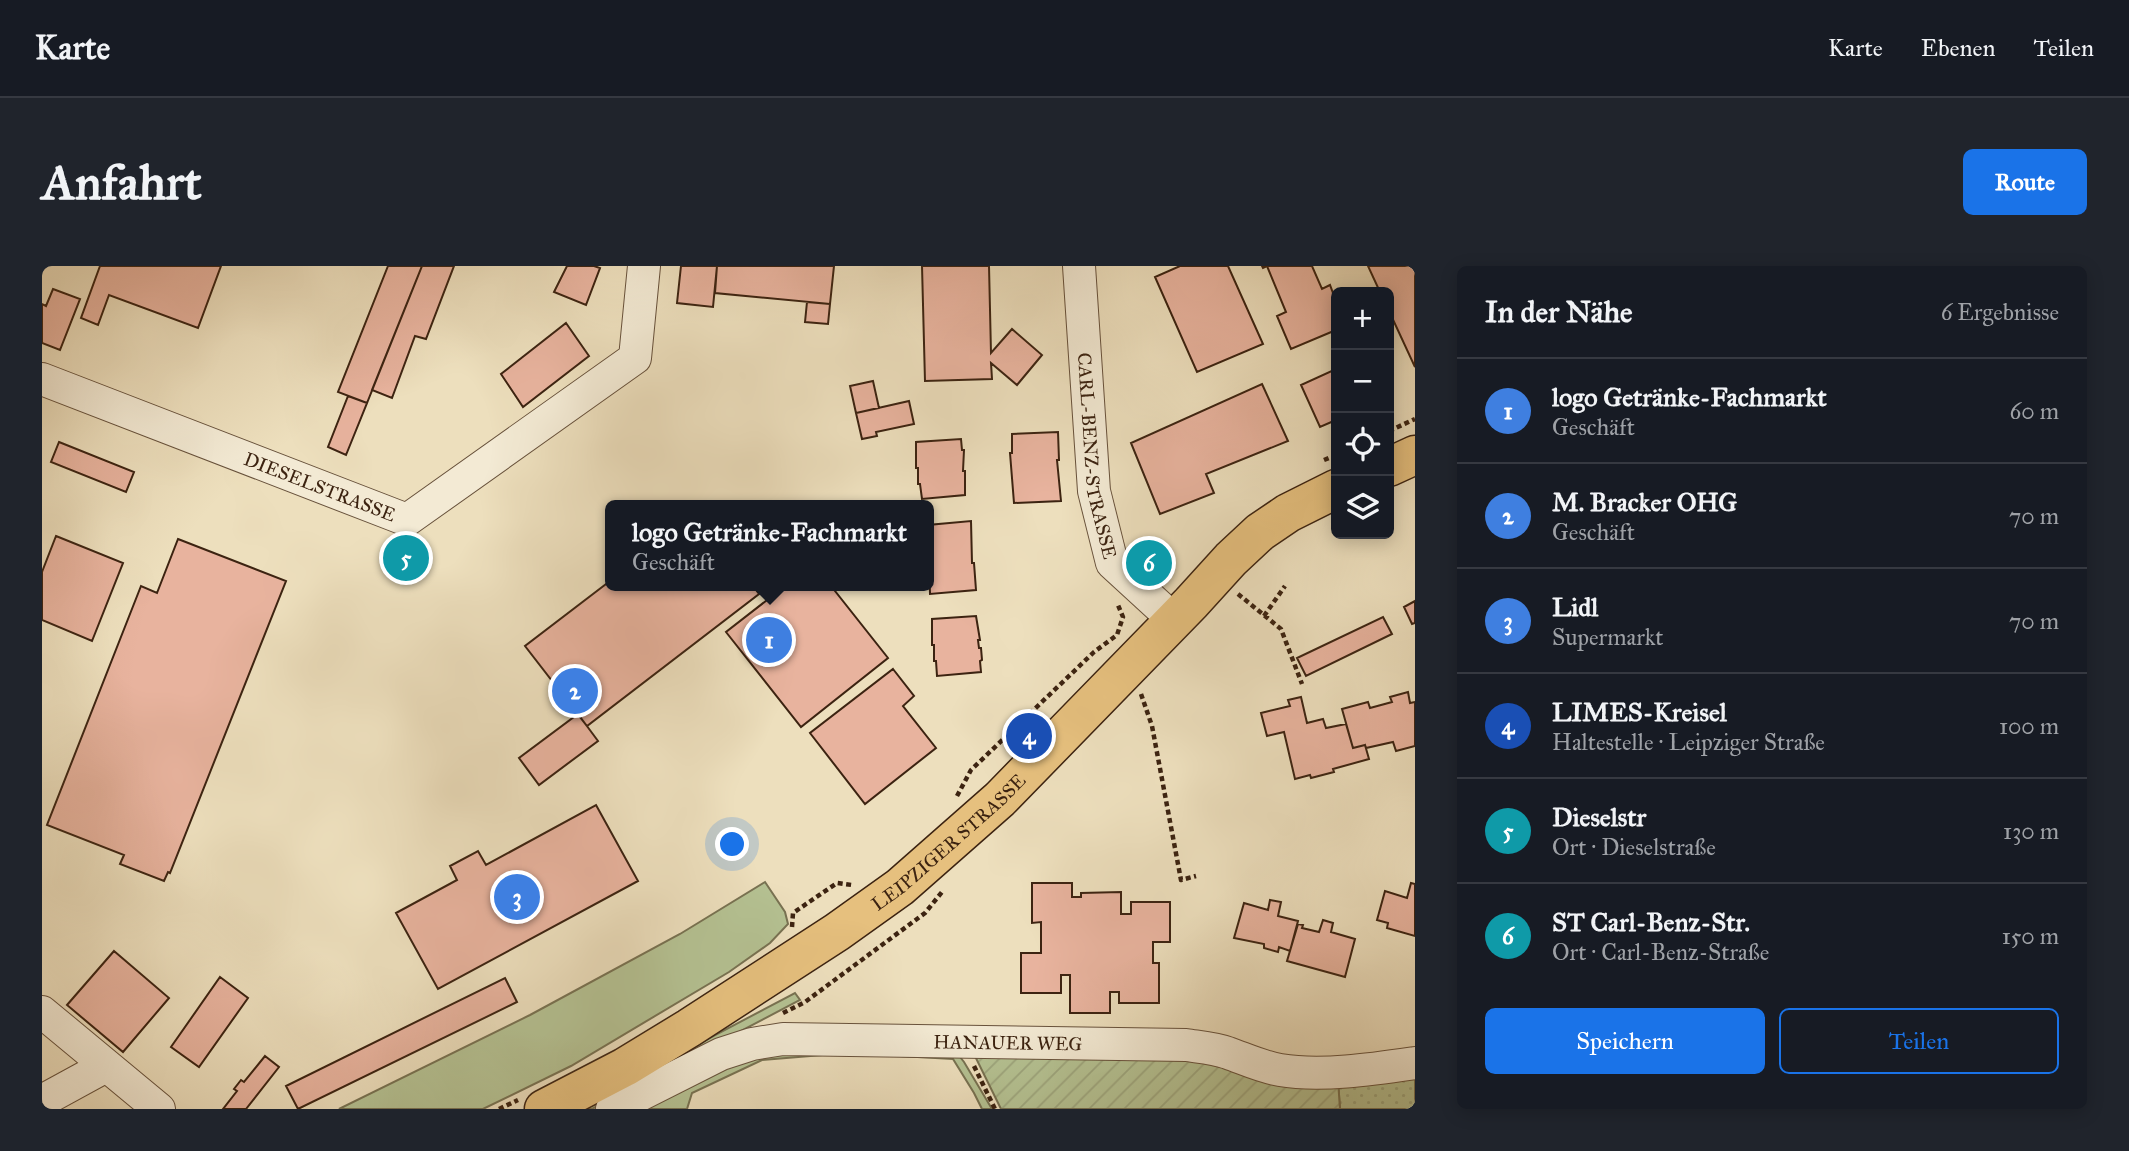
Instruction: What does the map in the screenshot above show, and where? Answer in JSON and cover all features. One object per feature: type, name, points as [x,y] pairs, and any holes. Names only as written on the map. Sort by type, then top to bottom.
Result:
[{"type":"main road","points":[[1394,465],[1415,455]]},
{"type":"main road","name":"LEIPZIGER STRASSE","points":[[534,1103],[625,1067],[837,932],[900,887],[1000,799],[1231,559],[1260,532],[1288,513],[1325,477]]},
{"type":"street","name":"DIESELSTRASSE","points":[[42,379],[407,520],[635,358],[644,266]]},
{"type":"street","name":"CARL-BENZ-STRASSE","points":[[1079,266],[1094,491],[1112,563],[1173,619]]},
{"type":"street","points":[[42,1013],[159,1109]]},
{"type":"street","name":"HANAUER WEG","points":[[612,1109],[721,1054],[751,1044],[783,1039],[1185,1045],[1225,1052],[1281,1070],[1341,1072],[1415,1063]]},
{"type":"street","points":[[42,1101],[107,1066]]},
{"type":"path","points":[[1394,429],[1415,419]]},
{"type":"path","points":[[952,804],[971,770],[1094,652],[1117,635],[1123,617],[1114,595],[1128,578]]},
{"type":"path","points":[[1264,616],[1285,586]]},
{"type":"path","points":[[1231,592],[1240,594],[1281,629],[1302,684]]},
{"type":"path","points":[[1139,688],[1152,726],[1181,880],[1196,876]]},
{"type":"path","points":[[791,932],[793,913],[837,883],[857,885]]},
{"type":"path","points":[[961,1040],[995,1109]]},
{"type":"path","points":[[499,1109],[534,1103]]},
{"type":"green space","points":[[765,882],[785,912],[788,924],[770,943],[729,972],[571,1066],[483,1109],[339,1109],[530,1015],[680,934]]},
{"type":"green space","points":[[795,993],[800,1000],[592,1109],[575,1109]]},
{"type":"green space","points":[[952,1047],[992,1109],[982,1109],[953,1059],[847,1053],[762,1060],[692,1093],[687,1109],[633,1109],[741,1052]]},
{"type":"green space","points":[[971,1048],[1181,1054],[1338,1080],[1340,1109],[1001,1109]]},
{"type":"green space","points":[[1415,1071],[1415,1109],[1340,1109],[1338,1080]]},
{"type":"building","points":[[100,266],[221,266],[198,328],[109,295],[98,325],[81,318]]},
{"type":"building","points":[[388,266],[422,266],[367,403],[338,392]]},
{"type":"building","points":[[422,266],[454,266],[426,339],[415,336],[392,398],[372,390]]},
{"type":"building","points":[[567,266],[600,268],[586,305],[554,292]]},
{"type":"building","points":[[681,266],[717,266],[713,307],[677,303]]},
{"type":"building","points":[[717,266],[834,266],[830,304],[715,293]]},
{"type":"building","points":[[922,266],[989,266],[991,353],[1012,329],[1042,355],[1017,385],[991,363],[992,379],[925,381]]},
{"type":"building","points":[[1180,266],[1228,266],[1263,344],[1197,372],[1155,277]]},
{"type":"building","points":[[1267,266],[1312,266],[1322,289],[1330,285],[1331,288],[1331,332],[1291,349],[1277,316],[1286,312]]},
{"type":"building","points":[[1368,266],[1415,266],[1415,367],[1394,322],[1394,287],[1378,287]]},
{"type":"building","points":[[53,289],[80,299],[60,350],[42,343],[42,304],[46,306]]},
{"type":"building","points":[[807,302],[830,304],[828,324],[805,322]]},
{"type":"building","points":[[566,323],[589,356],[523,407],[501,374]]},
{"type":"building","points":[[1331,371],[1331,422],[1320,427],[1301,385]]},
{"type":"building","points":[[873,381],[879,408],[856,413],[850,386]]},
{"type":"building","points":[[1262,384],[1288,441],[1206,474],[1214,493],[1160,514],[1131,443]]},
{"type":"building","points":[[348,396],[367,403],[346,455],[328,447]]},
{"type":"building","points":[[909,401],[914,424],[876,432],[877,436],[862,439],[856,413]]},
{"type":"building","points":[[1058,432],[1057,460],[1061,501],[1014,503],[1010,453],[1012,434]]},
{"type":"building","points":[[961,439],[964,450],[965,495],[922,499],[916,468],[916,442]]},
{"type":"building","points":[[59,442],[134,472],[126,492],[51,462]]},
{"type":"building","points":[[971,521],[976,590],[930,594],[930,591],[934,591],[934,524]]},
{"type":"building","points":[[56,536],[123,563],[92,641],[42,620],[42,572]]},
{"type":"building","points":[[178,539],[286,581],[170,873],[168,872],[164,881],[120,864],[124,855],[47,825],[141,586],[157,593]]},
{"type":"building","points":[[395,544],[404,548],[397,567],[388,564]]},
{"type":"building","points":[[404,548],[414,552],[408,568],[398,564]]},
{"type":"building","points":[[605,585],[605,591],[757,591],[759,594],[587,726],[525,646]]},
{"type":"building","points":[[779,591],[835,591],[888,658],[801,727],[726,632]]},
{"type":"building","points":[[1415,601],[1415,623],[1412,624],[1404,607]]},
{"type":"building","points":[[976,616],[981,648],[981,672],[937,676],[932,645],[932,619]]},
{"type":"building","points":[[1383,617],[1392,634],[1306,676],[1297,658]]},
{"type":"building","points":[[893,669],[914,696],[903,706],[936,748],[865,804],[810,733]]},
{"type":"building","points":[[1408,692],[1410,703],[1415,702],[1415,746],[1396,751],[1393,742],[1353,748],[1342,709],[1368,702],[1370,708],[1392,702],[1390,697]]},
{"type":"building","points":[[1301,697],[1307,723],[1323,719],[1326,728],[1346,724],[1353,748],[1365,745],[1369,759],[1333,769],[1334,772],[1295,779],[1284,732],[1267,736],[1261,713],[1290,706],[1288,700]]},
{"type":"building","points":[[578,714],[598,741],[539,785],[519,758]]},
{"type":"building","points":[[596,805],[638,881],[438,989],[396,913],[457,880],[450,866],[478,851],[486,865]]},
{"type":"building","points":[[1032,883],[1072,883],[1072,897],[1081,897],[1081,893],[1121,892],[1121,914],[1131,914],[1131,902],[1170,902],[1170,942],[1153,942],[1153,963],[1159,963],[1159,1003],[1119,1003],[1119,992],[1110,992],[1110,1013],[1070,1013],[1070,975],[1061,975],[1061,993],[1021,993],[1021,953],[1041,953],[1041,922],[1032,923]]},
{"type":"building","points":[[1411,883],[1415,884],[1415,936],[1387,928],[1388,923],[1377,920],[1385,891],[1407,898]]},
{"type":"building","points":[[1270,900],[1281,902],[1278,916],[1298,921],[1290,951],[1279,947],[1278,952],[1264,948],[1264,944],[1234,938],[1244,903],[1268,910]]},
{"type":"building","points":[[1323,920],[1333,923],[1331,932],[1355,939],[1345,977],[1287,961],[1298,924],[1303,925],[1302,928],[1319,932]]},
{"type":"building","points":[[114,951],[169,998],[123,1052],[67,1005]]},
{"type":"building","points":[[220,977],[248,998],[199,1067],[171,1047]]},
{"type":"building","points":[[505,978],[517,1002],[298,1109],[286,1086]]},
{"type":"building","points":[[265,1056],[279,1067],[246,1109],[223,1109],[237,1091],[234,1089],[241,1080],[244,1082]]},
{"type":"place","name":"Dieselstr","points":[[406,558]]},
{"type":"place","name":"ST Carl-Benz-Str.","points":[[1149,563]]},
{"type":"place","name":"logo Getränke-Fachmarkt","points":[[769,640]]},
{"type":"place","name":"M. Bracker OHG","points":[[575,691]]},
{"type":"place","name":"LIMES-Kreisel","points":[[1029,736]]},
{"type":"place","name":"Lidl","points":[[517,897]]}]
